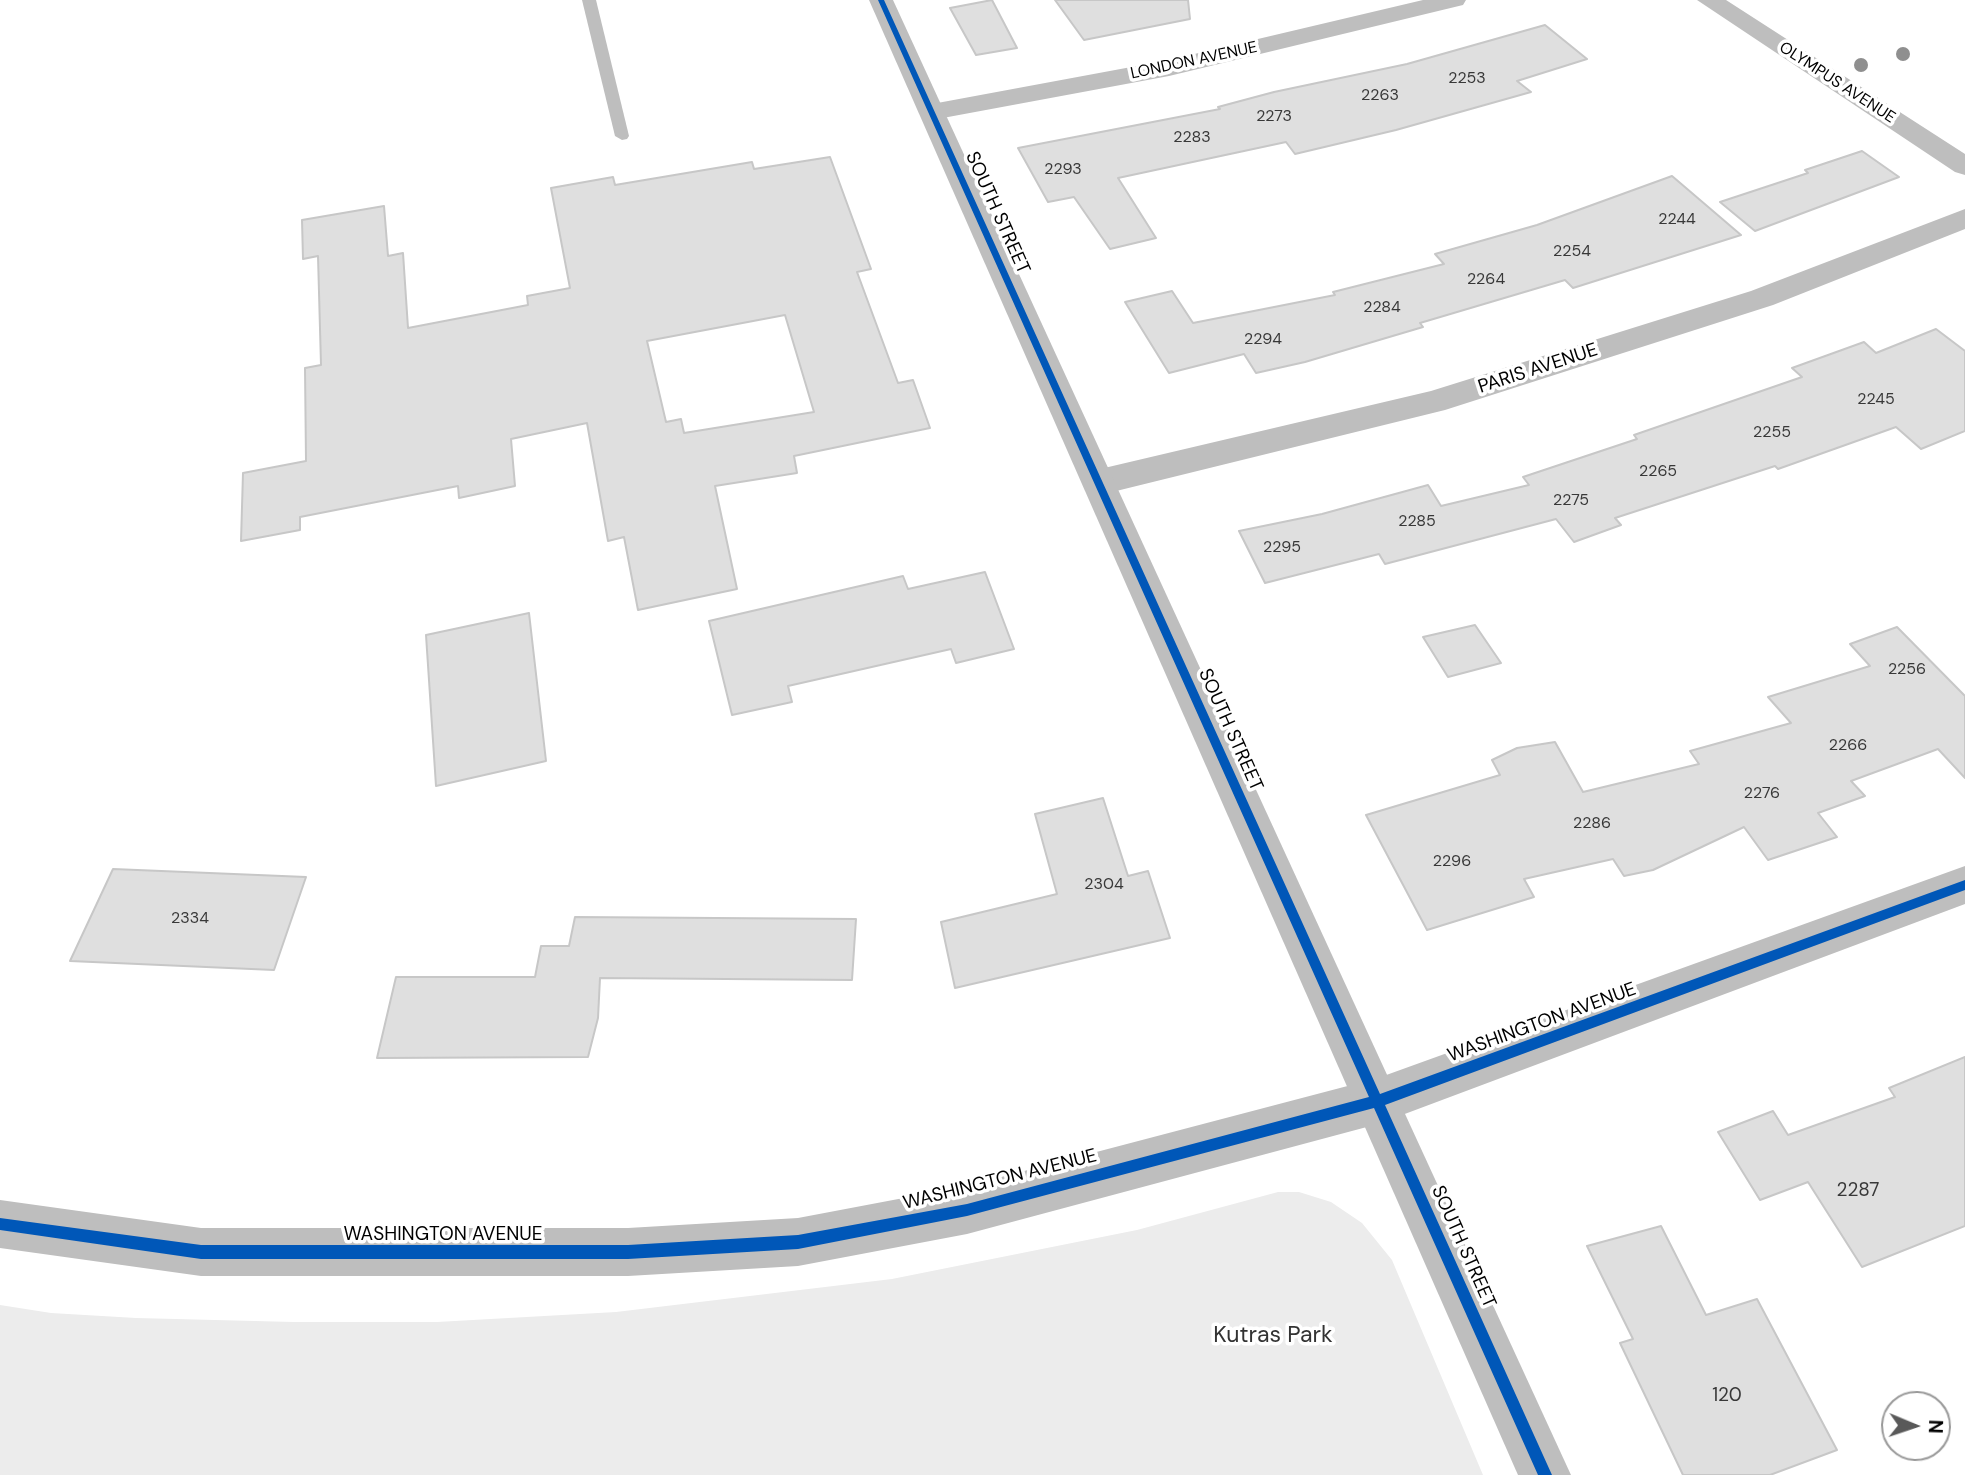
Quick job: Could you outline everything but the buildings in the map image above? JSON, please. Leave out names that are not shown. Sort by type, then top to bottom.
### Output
[{"type":"street","name":"SOUTH STREET","points":[[881,0],[1545,1475]]},
{"type":"street","name":"LONDON AVENUE","points":[[932,112],[1169,68],[1454,0]]},
{"type":"street","name":"OLYMPUS AVENUE","points":[[1709,0],[1965,166]]},
{"type":"street","name":"PARIS AVENUE","points":[[1100,482],[1434,402],[1762,298],[1965,218]]},
{"type":"street","name":"WASHINGTON AVENUE","points":[[0,1224],[201,1252],[628,1252],[798,1242],[967,1210],[1378,1101],[1965,885]]},
{"type":"lane","points":[[589,0],[622,136]]},
{"type":"green space","name":"Kutras Park","points":[[1278,1192],[1299,1192],[1331,1202],[1362,1223],[1392,1260],[1483,1475],[0,1475],[0,1305],[51,1313],[136,1318],[294,1322],[437,1322],[616,1312],[892,1279],[1137,1230]]},
{"type":"cycle path","points":[[881,0],[1545,1475]]},
{"type":"cycle path","points":[[0,1224],[201,1252],[628,1252],[798,1242],[967,1210],[1378,1101],[1965,885]]}]
